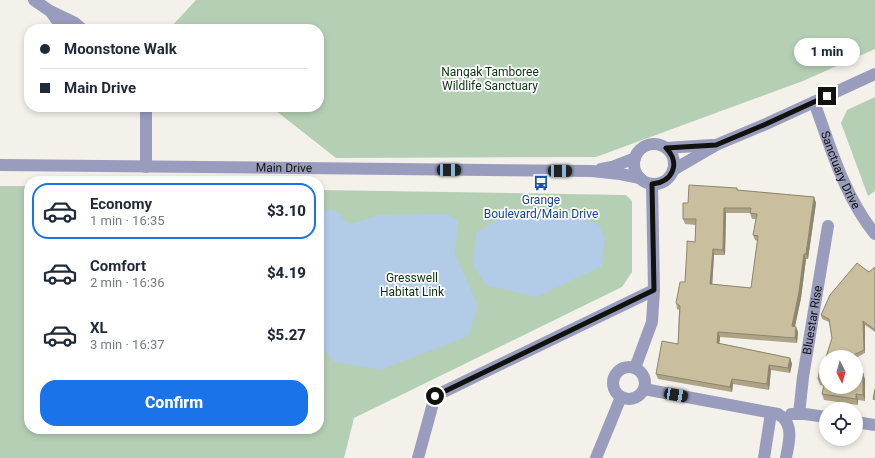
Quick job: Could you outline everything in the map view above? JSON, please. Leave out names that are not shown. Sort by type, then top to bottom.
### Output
[{"type":"street","points":[[34,0],[50,11],[76,24]]},
{"type":"street","points":[[50,11],[59,24]]},
{"type":"street","points":[[673,170],[716,145],[766,124],[875,74]]},
{"type":"street","name":"Sanctuary Drive","points":[[814,102],[846,188],[865,222],[875,234]]},
{"type":"street","points":[[146,112],[146,167]]},
{"type":"street","points":[[648,145],[660,145],[670,152],[673,158],[673,170],[665,181],[652,184],[644,181],[637,174],[635,169],[635,158],[642,148],[648,145]]},
{"type":"street","points":[[666,148],[716,145]]},
{"type":"street","name":"Main Drive","points":[[592,172],[635,158]]},
{"type":"street","name":"Main Drive","points":[[0,165],[592,172],[620,174],[640,178]]},
{"type":"street","points":[[635,368],[652,322],[654,290],[652,184]]},
{"type":"street","name":"Bluestar Rise","points":[[799,414],[803,377],[828,226]]},
{"type":"street","points":[[418,458],[435,396],[654,290]]},
{"type":"street","points":[[627,367],[635,368],[643,375],[645,381],[644,389],[640,394],[631,399],[622,397],[614,388],[614,377],[621,369],[627,367]]},
{"type":"street","points":[[644,389],[775,413],[819,416]]},
{"type":"street","points":[[596,458],[622,397]]},
{"type":"street","points":[[764,458],[775,413]]},
{"type":"street","points":[[775,413],[785,420],[788,426],[789,435],[786,458]]},
{"type":"street","points":[[863,423],[875,425]]},
{"type":"green space","name":"Nangak Tamboree Wildlife Sanctuary","points":[[196,0],[875,0],[875,49],[803,81],[596,157],[336,158],[277,112],[324,112],[324,24],[174,24]]},
{"type":"green space","points":[[875,97],[875,191],[868,196],[841,123],[847,110]]},
{"type":"green space","name":"Gresswell Habitat Link","points":[[0,186],[24,186],[24,434],[324,434],[324,190],[626,195],[632,201],[632,272],[622,287],[354,418],[344,458],[0,458]]},
{"type":"water","points":[[324,210],[334,210],[350,224],[380,215],[446,214],[458,220],[455,254],[478,306],[468,336],[381,370],[334,362],[324,349]]},
{"type":"water","points":[[562,212],[599,225],[605,239],[602,266],[537,297],[486,285],[473,265],[476,233],[504,216]]},
{"type":"building","points":[[689,185],[737,188],[737,190],[814,197],[806,254],[804,254],[799,292],[792,326],[796,327],[795,338],[718,332],[717,343],[790,358],[788,368],[769,365],[767,384],[732,379],[730,387],[656,374],[662,341],[678,344],[680,306],[676,303],[680,282],[685,282],[687,241],[695,242],[696,219],[683,219],[683,203],[688,203]],"holes":[[[724,208],[751,208],[750,213],[757,214],[753,235],[758,236],[751,288],[710,284],[713,249],[723,250]]]},
{"type":"building","points":[[857,263],[869,272],[875,267],[875,330],[863,321],[864,350],[828,350],[832,338],[829,319],[821,315],[830,295]]},
{"type":"building","points":[[875,389],[875,400],[873,399]]},
{"type":"building","points":[[822,394],[856,394],[856,399]]},
{"type":"place","name":"Grange Boulevard/Main Drive","points":[[541,183]]},
{"type":"route","points":[[435,396],[654,290],[652,184],[665,181],[673,170],[673,158],[666,148],[716,145],[827,96]]}]
